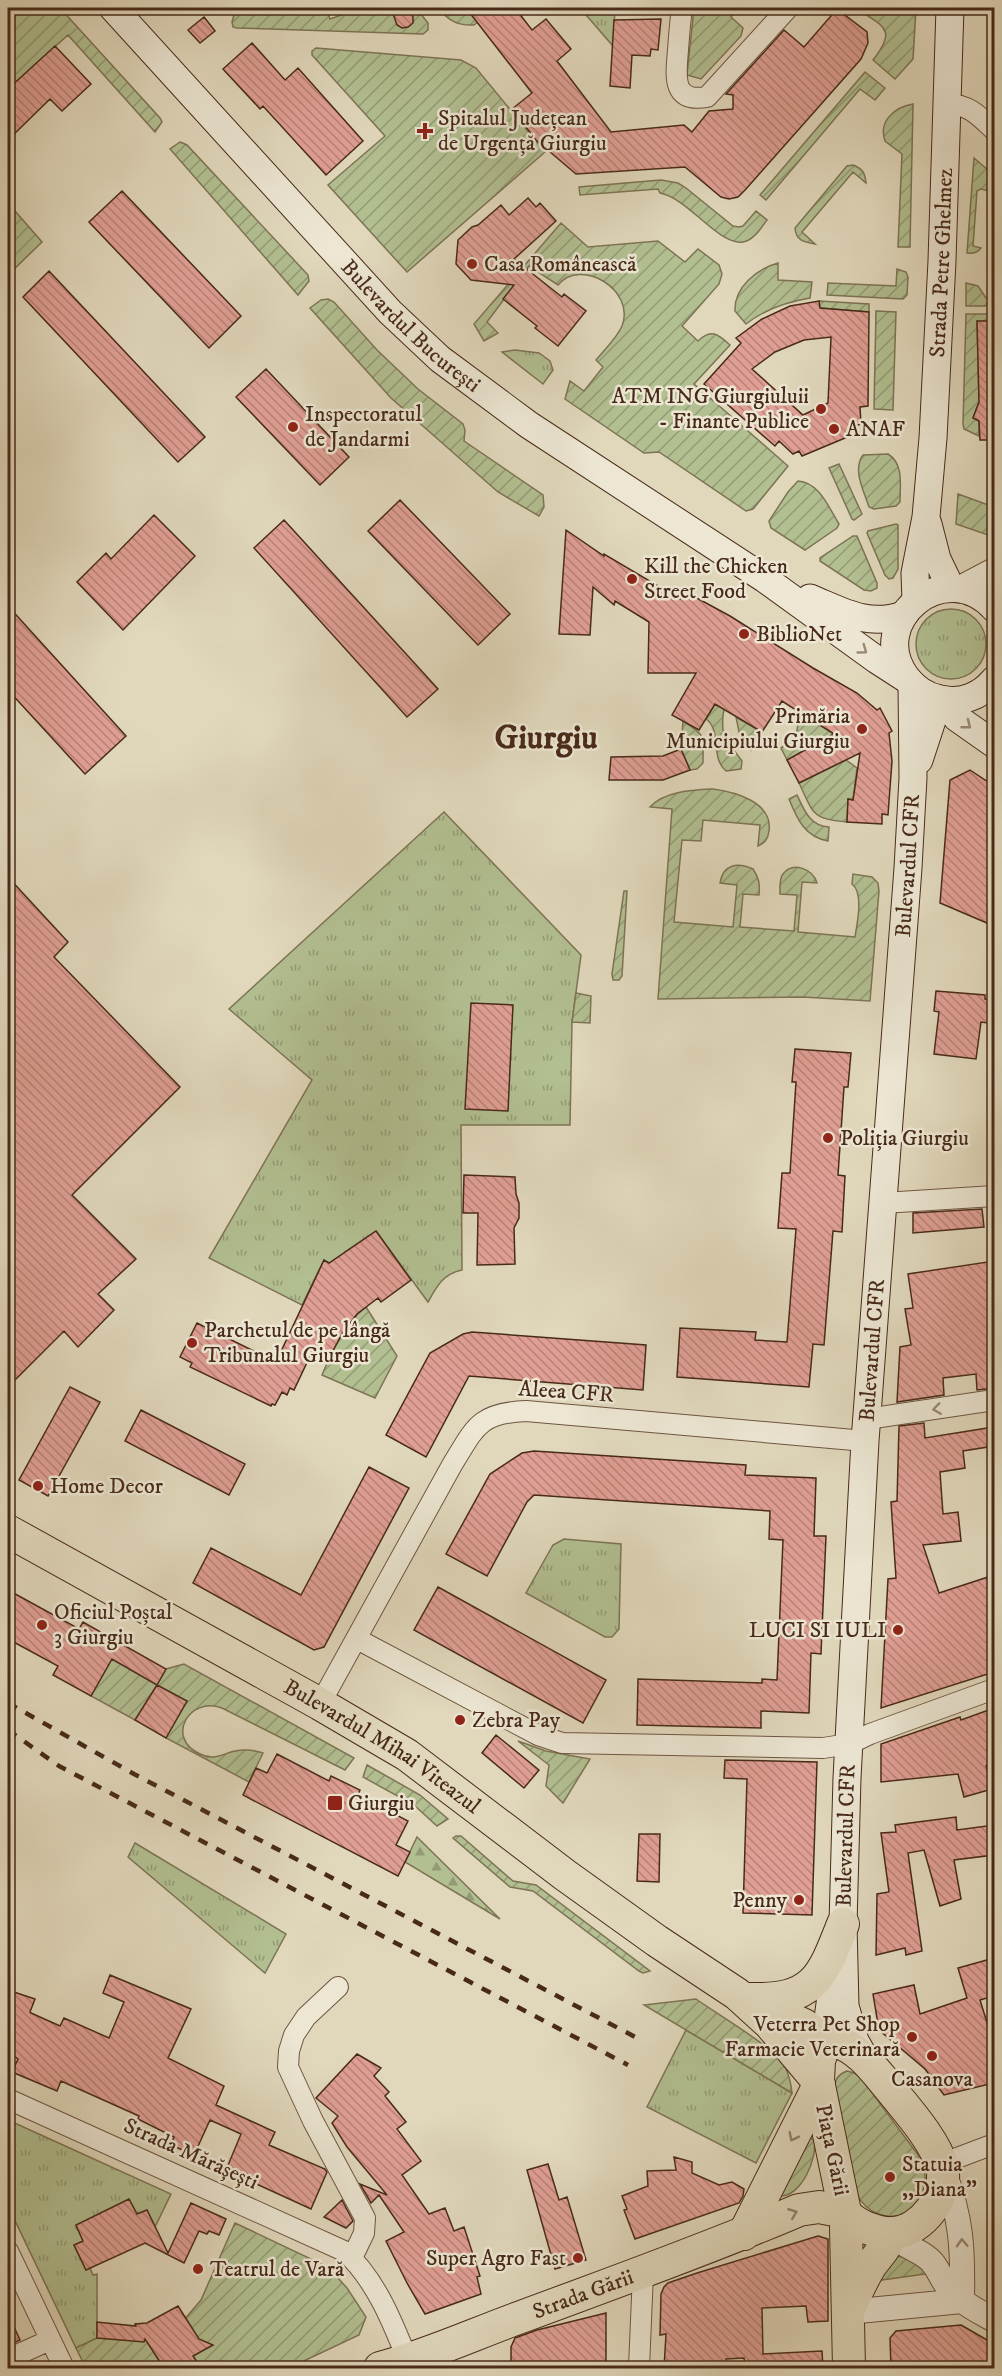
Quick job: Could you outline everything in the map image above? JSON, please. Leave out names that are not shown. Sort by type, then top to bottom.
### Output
[{"type":"main road","name":"Bulevardul București","points":[[113,8],[390,312],[440,359],[529,425],[765,579],[922,692],[942,700]]},
{"type":"main road","name":"Strada Petre Ghelmez","points":[[910,682],[899,663],[896,645],[899,626],[910,608],[926,517],[938,343],[950,8]]},
{"type":"main road","name":"Strada Petre Ghelmez","points":[[926,517],[937,560],[954,588]]},
{"type":"main road","name":"Bulevardul București","points":[[765,579],[854,616],[872,621],[910,608],[933,591],[954,588]]},
{"type":"main road","points":[[954,588],[981,597],[994,608]]},
{"type":"main road","points":[[942,700],[970,697],[987,688],[994,680]]},
{"type":"main road","name":"Bulevardul CFR","points":[[867,2063],[855,2041],[846,2006],[843,1924],[849,1744],[866,1430],[913,778],[910,682]]},
{"type":"main road","points":[[942,700],[957,718],[994,744]]},
{"type":"main road","name":"Bulevardul CFR","points":[[913,778],[942,700]]},
{"type":"main road","name":"Bulevardul Mihai Viteazul","points":[[8,1531],[320,1704],[407,1755],[565,1875],[657,1941],[743,1996],[804,2025],[828,2043]]},
{"type":"main road","points":[[743,1996],[780,1998],[806,1989],[819,1977],[828,1962],[843,1924]]},
{"type":"main road","name":"Bulevardul CFR","points":[[828,2043],[829,2004],[843,1924]]},
{"type":"main road","name":"Bulevardul Mihai Viteazul","points":[[743,1996],[770,2024],[819,2083]]},
{"type":"main road","points":[[828,2043],[845,2044],[867,2063],[914,2120],[942,2167],[940,2192],[931,2210],[907,2230],[893,2233],[886,2249],[864,2277],[848,2312]]},
{"type":"main road","name":"Piața Gării","points":[[828,2043],[823,2047],[819,2061],[819,2083],[847,2214],[870,2229],[893,2233]]},
{"type":"main road","points":[[744,2234],[819,2083]]},
{"type":"main road","name":"Strada Gării","points":[[405,2364],[521,2317],[744,2234],[804,2208],[826,2208],[847,2214]]},
{"type":"main road","points":[[847,2214],[849,2368]]},
{"type":"street","points":[[682,8],[675,79],[685,94],[696,99],[707,97],[788,8]]},
{"type":"street","points":[[947,104],[959,104],[971,109],[994,130]]},
{"type":"street","points":[[954,588],[994,570]]},
{"type":"street","points":[[883,1203],[994,1196]]},
{"type":"street","name":"Aleea CFR","points":[[320,1704],[471,1434],[488,1418],[506,1412],[526,1412],[866,1430],[994,1400]]},
{"type":"street","points":[[357,1639],[538,1735],[562,1743],[823,1748],[849,1744],[870,1734],[994,1689]]},
{"type":"street","points":[[338,1987],[306,2017],[294,2035],[289,2051],[288,2067],[313,2121],[365,2218],[364,2233],[352,2258]]},
{"type":"street","name":"Strada Mărășești","points":[[8,2099],[333,2244],[352,2258],[388,2316],[405,2364]]},
{"type":"street","points":[[962,2301],[961,2230],[954,2197],[942,2167],[994,2144]]},
{"type":"street","points":[[893,2233],[900,2242],[931,2260],[948,2288],[962,2301],[994,2320]]},
{"type":"street","points":[[8,2251],[64,2368]]},
{"type":"street","points":[[639,2368],[643,2273]]},
{"type":"street","points":[[848,2312],[962,2301]]},
{"type":"street","points":[[8,2359],[50,2340]]},
{"type":"green space","points":[[20,8],[60,8],[160,118],[162,122],[155,132],[68,35],[8,89],[8,30]]},
{"type":"green space","points":[[236,8],[326,8],[330,19],[361,8],[369,13],[377,8],[416,8],[428,23],[428,30],[423,34],[237,28],[233,27],[232,22]]},
{"type":"green space","points":[[438,8],[466,8],[478,22],[474,25],[458,23],[445,16]]},
{"type":"green space","points":[[580,8],[615,8],[613,46]]},
{"type":"green space","points":[[694,8],[738,8],[731,17],[743,28],[741,36],[701,79],[687,75]]},
{"type":"green space","points":[[856,8],[916,8],[913,59],[895,79],[873,60],[885,41],[884,29]]},
{"type":"green space","points":[[316,48],[461,60],[476,68],[545,152],[407,272],[328,185],[385,136],[312,55],[312,51]]},
{"type":"green space","points":[[865,72],[885,88],[875,100],[860,89],[766,200],[760,195]]},
{"type":"green space","points":[[913,104],[910,247],[898,247],[902,154],[885,141],[883,134],[886,121],[894,112]]},
{"type":"green space","points":[[180,142],[187,145],[308,275],[309,281],[298,295],[170,149]]},
{"type":"green space","points":[[974,158],[994,175],[994,192],[981,189],[977,191],[973,246],[981,248],[976,252],[967,253]]},
{"type":"green space","points":[[853,165],[863,172],[866,183],[853,172],[802,232],[815,244],[801,240],[795,228],[847,166]]},
{"type":"green space","points":[[661,180],[678,183],[686,188],[733,226],[743,226],[756,211],[767,220],[747,241],[734,241],[724,237],[681,203],[660,193],[658,189],[580,195],[579,187]]},
{"type":"green space","points":[[8,203],[42,242],[10,273],[8,272]]},
{"type":"green space","points":[[561,223],[588,247],[658,241],[685,262],[698,249],[719,265],[722,274],[719,284],[682,326],[698,341],[707,335],[714,334],[730,345],[694,384],[788,466],[753,509],[746,511],[659,452],[644,453],[565,399],[570,381],[584,391],[603,367],[596,360],[622,326],[624,313],[621,300],[604,282],[592,276],[580,275],[568,277],[558,285],[529,266],[487,322],[498,333],[484,341],[474,324]]},
{"type":"green space","points":[[778,263],[778,280],[812,282],[810,298],[776,307],[746,324],[735,311],[738,294],[755,274]]},
{"type":"green space","points":[[897,269],[906,272],[908,277],[907,295],[903,299],[827,295],[828,283],[896,286]]},
{"type":"green space","points":[[966,283],[978,286],[986,298],[994,298],[994,306],[966,306]]},
{"type":"green space","points":[[328,299],[334,302],[377,350],[418,389],[463,424],[464,441],[543,495],[544,507],[539,516],[498,492],[391,398],[310,308],[321,300]]},
{"type":"green space","points":[[819,301],[869,304],[869,312],[820,308]]},
{"type":"green space","points":[[876,311],[896,312],[893,410],[874,409]]},
{"type":"green space","points":[[966,314],[994,314],[994,321],[977,321],[979,402],[973,418],[979,421],[979,436],[964,429],[963,424]]},
{"type":"green space","points":[[515,350],[539,353],[550,361],[553,370],[543,384],[502,352]]},
{"type":"green space","points":[[888,454],[897,463],[899,469],[900,502],[896,506],[874,509],[869,507],[862,487],[859,474],[860,461],[863,455]]},
{"type":"green space","points":[[839,464],[862,514],[854,520],[829,468]]},
{"type":"green space","points":[[798,481],[805,482],[818,491],[839,524],[837,528],[805,550],[771,528],[769,521]]},
{"type":"green space","points":[[958,494],[994,507],[994,537],[956,524]]},
{"type":"green space","points":[[898,525],[898,569],[893,578],[889,579],[885,575],[867,533]]},
{"type":"green space","points":[[853,536],[857,536],[877,583],[877,588],[871,591],[864,590],[820,561],[820,558]]},
{"type":"green space","points":[[951,609],[964,612],[976,619],[983,631],[986,644],[983,657],[976,669],[964,676],[951,679],[938,676],[926,669],[919,657],[916,644],[919,631],[926,619],[938,612]]},
{"type":"green space","points":[[715,704],[724,709],[724,732],[728,743],[742,761],[741,769],[726,771],[718,759],[714,730],[706,719]]},
{"type":"green space","points":[[796,710],[834,727],[832,735],[787,760],[781,748],[796,736],[799,718]]},
{"type":"green space","points":[[736,717],[762,732],[751,750],[739,732]]},
{"type":"green space","points":[[683,721],[696,730],[702,738],[703,763],[697,769],[690,770],[681,749]]},
{"type":"green space","points":[[846,760],[857,768],[853,800],[848,799],[847,822],[820,817],[811,808],[799,783]]},
{"type":"green space","points":[[713,789],[741,796],[759,806],[769,821],[768,836],[758,846],[760,825],[703,820],[701,841],[682,840],[674,922],[733,927],[737,885],[720,883],[724,872],[737,865],[753,869],[759,884],[759,895],[743,894],[740,927],[794,931],[797,895],[780,894],[780,884],[787,870],[797,867],[811,874],[817,883],[802,882],[798,932],[855,937],[859,901],[856,888],[852,884],[853,874],[872,877],[878,883],[879,891],[870,1001],[803,997],[658,999],[672,809],[650,807],[671,795]]},
{"type":"green space","points":[[797,795],[812,820],[829,827],[828,841],[813,836],[803,826],[789,799]]},
{"type":"green space","points":[[444,812],[581,955],[572,1022],[570,1125],[461,1125],[462,1270],[445,1278],[428,1302],[376,1231],[345,1252],[340,1270],[324,1260],[302,1305],[209,1258],[312,1080],[229,1009]]},
{"type":"green space","points":[[624,891],[627,891],[622,976],[619,980],[613,980],[612,974]]},
{"type":"green space","points":[[576,993],[591,996],[590,1023],[572,1022]]},
{"type":"green space","points":[[366,1307],[397,1356],[375,1398],[322,1375],[345,1329]]},
{"type":"green space","points":[[564,1539],[621,1544],[619,1629],[612,1637],[605,1637],[526,1593],[553,1545]]},
{"type":"green space","points":[[112,1659],[157,1685],[135,1720],[91,1696]]},
{"type":"green space","points":[[184,1664],[354,1758],[345,1770],[222,1708],[210,1706],[191,1713],[183,1729],[184,1738],[190,1747],[200,1754],[214,1757],[246,1750],[263,1753],[249,1782],[166,1738],[187,1701],[157,1685],[166,1669]]},
{"type":"green space","points":[[518,1741],[546,1751],[590,1759],[563,1803],[546,1786],[549,1765]]},
{"type":"green space","points":[[367,1765],[420,1795],[448,1819],[437,1826],[414,1805],[363,1777]]},
{"type":"green space","points":[[461,1836],[513,1881],[536,1885],[650,1971],[643,1973],[639,1971],[533,1891],[510,1887],[453,1838]]},
{"type":"green space","points":[[417,1837],[500,1919],[405,1862]]},
{"type":"green space","points":[[135,1843],[286,1934],[265,1973],[128,1857]]},
{"type":"green space","points":[[696,1999],[778,2057],[787,2072],[792,2093],[644,2005]]},
{"type":"green space","points":[[686,2030],[792,2093],[756,2163],[647,2107]]},
{"type":"green space","points":[[847,2071],[861,2078],[922,2160],[925,2178],[922,2194],[915,2206],[904,2213],[892,2216],[879,2214],[866,2207],[856,2193],[834,2090],[837,2078]]},
{"type":"green space","points":[[8,2120],[171,2194],[155,2227],[147,2210],[137,2214],[129,2199],[76,2225],[83,2241],[74,2245],[86,2270],[90,2268],[93,2275],[97,2274],[97,2338],[76,2348],[8,2206]]},
{"type":"green space","points":[[805,2139],[814,2140],[815,2148],[806,2176],[794,2191],[779,2196]]},
{"type":"green space","points":[[235,2223],[328,2267],[347,2288],[366,2317],[359,2335],[289,2368],[201,2368],[193,2356],[201,2351],[182,2339],[156,2356],[164,2368],[86,2368],[76,2348],[97,2338],[183,2321],[201,2300]]},
{"type":"green space","points":[[905,2256],[932,2273],[875,2281],[895,2257]]},
{"type":"building","points":[[391,8],[409,11],[413,16],[413,23],[402,28],[397,25]]},
{"type":"building","points":[[466,8],[515,8],[532,30],[546,19],[571,49],[557,61],[611,132],[684,125],[692,132],[709,111],[733,109],[733,95],[726,94],[784,30],[804,47],[837,9],[867,32],[868,43],[861,59],[746,189],[738,197],[729,199],[721,197],[685,167],[576,174],[536,140],[512,109],[532,93]]},
{"type":"building","points":[[204,17],[215,31],[200,43],[188,30]]},
{"type":"building","points":[[661,19],[658,50],[651,49],[650,56],[632,55],[630,88],[610,86],[614,20]]},
{"type":"building","points":[[252,43],[285,80],[298,68],[363,141],[326,175],[263,106],[260,109],[223,69]]},
{"type":"building","points":[[55,46],[91,84],[62,111],[50,99],[8,140],[8,89]]},
{"type":"building","points":[[122,191],[241,316],[209,348],[89,222]]},
{"type":"building","points":[[528,198],[536,207],[540,203],[556,221],[514,259],[562,297],[564,294],[586,311],[558,346],[503,299],[514,285],[471,280],[456,264],[458,240],[472,227],[478,225],[501,205],[509,215]]},
{"type":"building","points":[[49,271],[205,437],[178,462],[23,297]]},
{"type":"building","points":[[819,301],[820,308],[869,312],[868,406],[860,407],[861,424],[855,426],[857,433],[802,456],[799,451],[793,454],[779,441],[775,446],[704,384],[741,343],[736,338],[762,319],[790,306]],"holes":[[[831,337],[828,403],[803,415],[752,369],[775,352],[804,340]]]},
{"type":"building","points":[[977,321],[994,321],[994,440],[980,440],[979,421],[973,418],[979,402]]},
{"type":"building","name":"Inspectoratul de Jandarmi","points":[[266,369],[349,457],[320,485],[236,397]]},
{"type":"building","points":[[400,500],[510,614],[478,645],[368,531]]},
{"type":"building","points":[[154,515],[195,556],[123,630],[77,582],[106,553],[111,559]]},
{"type":"building","points":[[284,520],[438,689],[407,717],[254,548]]},
{"type":"building","points":[[566,530],[604,556],[604,554],[680,599],[684,591],[730,616],[857,693],[877,710],[880,708],[892,731],[889,733],[892,761],[888,815],[882,814],[882,824],[847,822],[848,799],[853,800],[860,753],[799,783],[787,760],[834,734],[782,701],[762,732],[715,704],[699,730],[672,715],[696,673],[648,673],[649,622],[615,601],[614,605],[593,587],[590,635],[559,634]]},
{"type":"building","points":[[8,606],[126,736],[85,774],[8,690]]},
{"type":"building","points":[[681,749],[690,770],[663,780],[609,780],[611,757],[663,756]]},
{"type":"building","points":[[970,770],[994,786],[994,926],[940,903],[950,780]]},
{"type":"building","points":[[8,877],[68,942],[54,957],[180,1087],[72,1195],[136,1259],[98,1294],[114,1310],[78,1347],[64,1331],[8,1387]]},
{"type":"building","points":[[936,991],[985,995],[985,999],[994,1000],[994,1024],[981,1022],[976,1059],[934,1054],[939,1012],[934,1011]]},
{"type":"building","points":[[471,1003],[513,1005],[508,1111],[465,1109]]},
{"type":"building","points":[[795,1049],[851,1053],[848,1087],[844,1087],[838,1175],[845,1176],[842,1232],[833,1231],[824,1345],[813,1344],[809,1387],[677,1377],[680,1328],[756,1332],[755,1340],[787,1342],[796,1229],[778,1228],[782,1173],[790,1173],[796,1082],[792,1082]]},
{"type":"building","points":[[464,1175],[515,1177],[519,1218],[514,1228],[515,1264],[477,1265],[478,1213],[463,1213]]},
{"type":"building","points":[[982,1209],[984,1227],[913,1233],[913,1213]]},
{"type":"building","points":[[376,1231],[411,1280],[381,1302],[378,1298],[357,1314],[342,1334],[328,1360],[312,1352],[294,1390],[290,1388],[287,1395],[282,1392],[275,1405],[271,1406],[190,1367],[192,1363],[180,1357],[197,1323],[276,1362],[324,1260],[329,1263]]},
{"type":"building","points":[[994,1261],[994,1364],[992,1364],[994,1388],[977,1390],[976,1374],[943,1378],[944,1395],[897,1402],[900,1347],[911,1345],[905,1309],[913,1308],[908,1274]]},
{"type":"building","points":[[472,1332],[646,1345],[643,1390],[469,1376],[426,1457],[386,1435],[430,1353],[463,1334]]},
{"type":"building","points":[[70,1387],[100,1402],[48,1496],[19,1480]]},
{"type":"building","points":[[141,1410],[245,1464],[229,1495],[125,1441]]},
{"type":"building","points":[[924,1423],[925,1438],[994,1427],[994,1446],[963,1451],[965,1468],[940,1472],[943,1514],[958,1512],[961,1541],[923,1545],[939,1593],[988,1577],[994,1600],[994,1672],[881,1708],[888,1579],[896,1578],[891,1502],[897,1501],[899,1426]]},
{"type":"building","points":[[534,1451],[746,1465],[745,1475],[816,1478],[814,1536],[826,1536],[821,1654],[811,1653],[809,1713],[761,1711],[761,1728],[637,1725],[638,1679],[762,1683],[762,1679],[777,1680],[783,1540],[769,1539],[770,1511],[534,1495],[527,1502],[487,1576],[446,1554],[490,1474],[522,1453]]},
{"type":"building","points":[[369,1467],[409,1488],[324,1647],[314,1650],[193,1583],[211,1548],[301,1595]]},
{"type":"building","points":[[438,1587],[606,1680],[583,1723],[414,1630]]},
{"type":"building","points":[[8,1590],[79,1629],[83,1622],[166,1669],[157,1685],[112,1659],[91,1696],[53,1675],[58,1666],[8,1639]]},
{"type":"building","points":[[157,1685],[187,1701],[166,1738],[135,1720]]},
{"type":"building","points":[[994,1708],[994,1763],[986,1766],[992,1789],[964,1797],[958,1774],[881,1782],[881,1744]]},
{"type":"building","points":[[496,1735],[539,1770],[524,1788],[482,1753]]},
{"type":"building","points":[[277,1754],[329,1781],[331,1776],[360,1790],[358,1795],[408,1821],[396,1845],[410,1852],[398,1876],[243,1795],[256,1768],[267,1773]]},
{"type":"building","points":[[725,1760],[817,1762],[812,1915],[743,1913],[747,1779],[724,1778]]},
{"type":"building","points":[[956,1817],[957,1830],[994,1825],[994,1855],[954,1860],[961,1899],[940,1906],[924,1850],[908,1853],[922,1951],[906,1955],[905,1948],[876,1955],[877,1894],[889,1892],[881,1833],[896,1832],[895,1825]]},
{"type":"building","points":[[639,1834],[660,1834],[659,1882],[637,1881]]},
{"type":"building","points":[[994,1958],[994,1996],[980,2000],[994,2045],[994,2083],[944,2095],[925,2069],[879,2030],[873,1994],[914,1985],[920,2014],[967,1998],[958,1968]]},
{"type":"building","points":[[110,1975],[191,2009],[168,2058],[224,2086],[216,2105],[275,2132],[269,2145],[325,2169],[327,2172],[311,2209],[226,2170],[241,2134],[210,2120],[194,2155],[171,2145],[174,2137],[138,2119],[139,2116],[61,2081],[57,2091],[12,2072],[18,2059],[8,2052],[8,1990],[35,1999],[31,2013],[60,2026],[64,2018],[109,2038],[124,2002],[103,1993]]},
{"type":"building","points":[[357,2054],[381,2068],[374,2076],[389,2092],[385,2096],[406,2122],[397,2129],[421,2161],[402,2175],[429,2214],[445,2208],[454,2231],[464,2227],[480,2276],[477,2277],[481,2294],[425,2314],[407,2283],[386,2241],[404,2232],[379,2195],[371,2203],[360,2184],[387,2195],[347,2147],[332,2123],[338,2116],[316,2098]]},
{"type":"building","points":[[674,2157],[692,2162],[692,2173],[719,2185],[732,2182],[744,2189],[743,2196],[739,2203],[635,2239],[624,2210],[627,2209],[622,2196],[648,2186],[647,2171],[676,2170]]},
{"type":"building","points":[[548,2164],[559,2200],[567,2197],[586,2260],[555,2269],[527,2170]]},
{"type":"building","points":[[129,2199],[137,2214],[147,2210],[168,2253],[191,2203],[226,2219],[219,2235],[209,2231],[207,2234],[199,2231],[184,2263],[145,2243],[86,2270],[74,2245],[83,2241],[76,2225]]},
{"type":"building","points":[[342,2200],[353,2221],[346,2228],[324,2217]]},
{"type":"building","points":[[818,2236],[828,2239],[828,2321],[808,2322],[806,2306],[762,2308],[763,2354],[822,2351],[823,2368],[745,2368],[744,2358],[726,2359],[726,2368],[664,2368],[666,2334],[660,2335],[661,2294],[668,2283]]},
{"type":"building","points":[[178,2306],[199,2339],[213,2345],[193,2356],[201,2368],[164,2368],[145,2339],[144,2342],[97,2338],[97,2322],[136,2326],[135,2324],[147,2323]]},
{"type":"building","points":[[606,2313],[606,2368],[511,2368],[511,2347],[515,2338],[537,2330]]},
{"type":"building","points":[[8,2314],[20,2340],[8,2346]]},
{"type":"building","points":[[961,2325],[994,2344],[994,2368],[891,2368],[890,2338],[896,2331]]},
{"type":"railway","points":[[8,1703],[134,1774],[641,2040]]},
{"type":"railway","points":[[8,1730],[59,1766],[628,2065]]},
{"type":"place","name":"Spitalul Județean de Urgență Giurgiu","points":[[425,131]]},
{"type":"place","name":"Casa Românească","points":[[472,264]]},
{"type":"place","name":"ATM ING Giurgiuluii - Finante Publice","points":[[821,409]]},
{"type":"place","name":"Inspectoratul de Jandarmi","points":[[293,427]]},
{"type":"place","name":"ANAF","points":[[834,429]]},
{"type":"place","name":"Kill the Chicken Street Food","points":[[632,579]]},
{"type":"place","name":"BiblioNet","points":[[744,634]]},
{"type":"place","name":"Primăria Municipiului Giurgiu","points":[[862,729]]},
{"type":"place","name":"Poliția Giurgiu","points":[[828,1138]]},
{"type":"place","name":"Parchetul de pe lângă Tribunalul Giurgiu","points":[[192,1343]]},
{"type":"place","name":"Home Decor","points":[[38,1486]]},
{"type":"place","name":"Oficiul Poștal 3 Giurgiu","points":[[42,1625]]},
{"type":"place","name":"LUCI SI IULI","points":[[898,1630]]},
{"type":"place","name":"Zebra Pay","points":[[460,1720]]},
{"type":"place","name":"Giurgiu","points":[[335,1803]]},
{"type":"place","name":"Penny","points":[[799,1900]]},
{"type":"place","name":"Veterra Pet Shop Farmacie Veterinară","points":[[912,2037]]},
{"type":"place","name":"Casanova","points":[[932,2056]]},
{"type":"place","name":"Statuia ,,Diana\"","points":[[890,2177]]},
{"type":"place","name":"Super Agro Fast","points":[[578,2258]]},
{"type":"place","name":"Teatrul de Vară","points":[[198,2269]]},
{"type":"district","name":"Giurgiu","points":[[546,738]]}]
